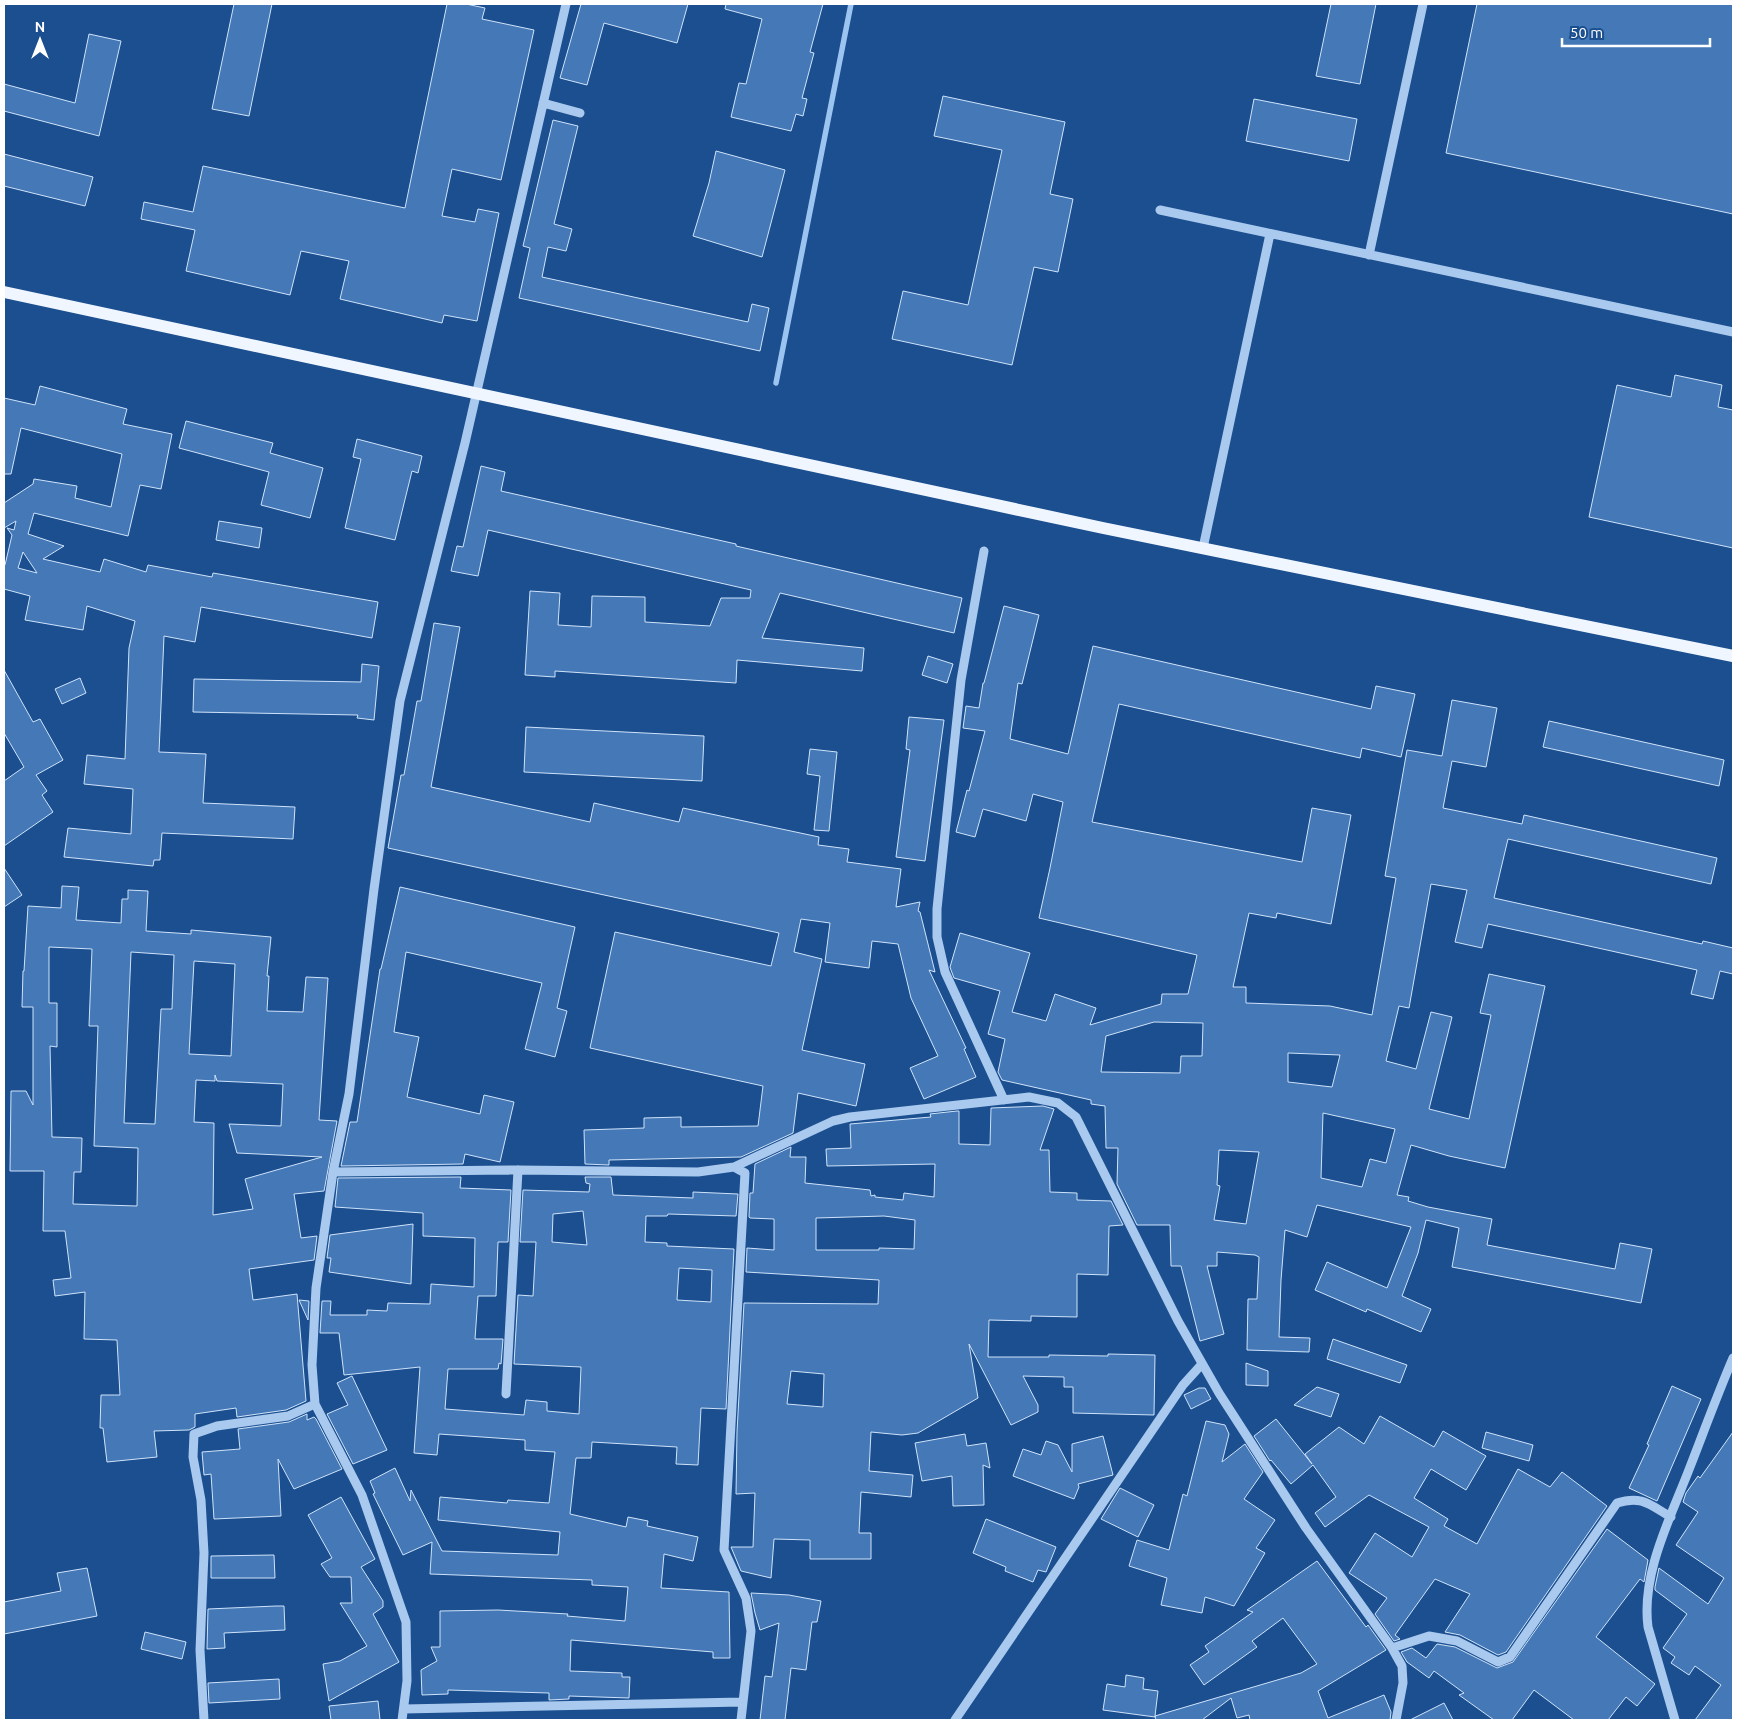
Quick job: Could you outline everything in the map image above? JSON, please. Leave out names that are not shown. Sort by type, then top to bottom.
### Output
[{"type":"main road","points":[[4,292],[1103,528],[1733,656]]},
{"type":"street","points":[[402,1720],[407,1681],[406,1622],[362,1495],[315,1404],[312,1365],[316,1288],[333,1172],[349,1094],[374,889],[400,701],[477,393],[566,4]]},
{"type":"street","points":[[1369,255],[1423,4]]},
{"type":"street","points":[[543,102],[580,113]]},
{"type":"street","points":[[1160,210],[1733,332]]},
{"type":"street","points":[[1203,548],[1270,234]]},
{"type":"street","points":[[984,550],[962,680],[937,909],[937,937],[945,972],[1004,1100]]},
{"type":"street","points":[[333,1172],[518,1170],[698,1172],[734,1168],[833,1122],[850,1117],[1029,1097],[1058,1103],[1076,1117],[1178,1321],[1219,1393],[1306,1528],[1392,1648],[1402,1666],[1403,1683],[1396,1720]]},
{"type":"street","points":[[734,1168],[745,1173],[724,1550],[746,1598],[751,1631],[741,1720]]},
{"type":"street","points":[[506,1394],[518,1170]]},
{"type":"street","points":[[1675,1720],[1651,1642],[1646,1614],[1649,1582],[1671,1517],[1733,1358]]},
{"type":"street","points":[[955,1720],[1183,1385],[1202,1364]]},
{"type":"street","points":[[204,1720],[200,1650],[204,1553],[201,1500],[193,1457],[194,1434],[217,1426],[288,1416],[315,1404]]},
{"type":"street","points":[[1392,1648],[1429,1636],[1457,1641],[1498,1662],[1510,1657],[1617,1503],[1630,1499],[1640,1500],[1671,1517]]},
{"type":"street","points":[[404,1709],[742,1702]]},
{"type":"building","points":[[234,4],[272,4],[249,116],[212,109]]},
{"type":"building","points":[[447,4],[466,4],[485,8],[482,19],[534,30],[501,180],[452,169],[442,216],[475,222],[478,209],[499,213],[477,321],[444,315],[442,323],[340,299],[349,261],[301,251],[290,295],[186,271],[195,230],[141,219],[144,202],[193,212],[203,166],[405,208]]},
{"type":"building","points":[[581,4],[688,4],[677,43],[604,23],[587,85],[560,78]]},
{"type":"building","points":[[726,4],[823,4],[810,52],[814,53],[802,98],[807,99],[803,116],[796,114],[791,131],[731,117],[739,83],[746,84],[762,19],[725,9]]},
{"type":"building","points":[[1331,4],[1376,4],[1360,84],[1316,76]]},
{"type":"building","points":[[1477,4],[1733,4],[1733,214],[1446,153]]},
{"type":"building","points":[[89,34],[121,41],[99,136],[4,111],[4,84],[75,103]]},
{"type":"building","points":[[943,96],[1065,122],[1050,194],[1073,199],[1058,272],[1034,267],[1012,365],[892,339],[903,291],[968,305],[1002,150],[934,136]]},
{"type":"building","points":[[1254,99],[1357,119],[1349,161],[1246,141]]},
{"type":"building","points":[[553,120],[578,126],[554,224],[572,229],[566,251],[548,247],[542,277],[748,322],[752,304],[769,308],[760,351],[519,298],[530,248],[523,246]]},
{"type":"building","points":[[716,151],[785,170],[762,257],[693,236],[709,183]]},
{"type":"building","points":[[4,154],[93,177],[85,206],[4,186]]},
{"type":"building","points":[[1675,375],[1722,385],[1718,407],[1733,410],[1733,548],[1589,517],[1617,385],[1671,397]]},
{"type":"building","points":[[40,386],[127,409],[123,424],[172,434],[161,489],[140,485],[128,536],[34,513],[28,534],[64,546],[43,559],[100,572],[104,559],[146,572],[148,565],[212,577],[213,573],[378,602],[372,638],[201,607],[195,642],[164,636],[159,752],[206,754],[203,803],[295,807],[293,839],[162,833],[160,860],[154,860],[153,866],[64,857],[68,828],[131,834],[133,789],[84,784],[87,755],[125,759],[129,648],[135,621],[87,606],[83,630],[25,620],[30,596],[4,589],[4,565],[12,535],[7,528],[14,530],[16,521],[4,528],[4,503],[33,484],[34,479],[77,486],[75,498],[111,507],[122,454],[21,428],[11,474],[4,474],[4,398],[35,405]],"holes":[[[23,552],[37,573],[18,568]]]},
{"type":"building","points":[[186,421],[273,443],[270,453],[323,468],[310,518],[261,505],[269,472],[179,448]]},
{"type":"building","points":[[357,439],[422,456],[418,473],[412,471],[395,540],[345,528],[361,459],[353,457]]},
{"type":"building","points":[[481,466],[505,472],[501,491],[736,544],[736,546],[962,598],[954,633],[780,593],[762,638],[864,648],[862,671],[737,660],[736,683],[555,671],[555,677],[525,675],[530,591],[560,593],[558,625],[591,627],[592,596],[645,597],[645,622],[710,626],[721,598],[750,598],[751,590],[488,530],[478,576],[451,571],[457,546],[463,547]]},
{"type":"building","points":[[219,521],[262,528],[259,548],[216,540]]},
{"type":"building","points":[[1004,606],[1039,615],[1022,684],[1018,683],[1010,739],[1068,754],[1093,646],[1371,709],[1376,686],[1415,694],[1401,757],[1362,748],[1360,758],[1119,704],[1092,822],[1302,862],[1312,808],[1351,815],[1331,924],[1277,913],[1276,918],[1249,913],[1233,987],[1246,987],[1246,1003],[1330,1006],[1372,1015],[1396,878],[1385,876],[1407,750],[1442,756],[1452,700],[1497,708],[1486,767],[1452,761],[1443,808],[1522,824],[1524,815],[1717,858],[1711,884],[1508,839],[1494,898],[1702,944],[1703,941],[1733,948],[1733,974],[1720,971],[1713,999],[1691,994],[1697,970],[1580,944],[1488,924],[1482,948],[1455,942],[1467,890],[1431,884],[1409,1008],[1399,1006],[1386,1061],[1416,1069],[1431,1012],[1452,1017],[1429,1109],[1469,1119],[1491,1015],[1480,1013],[1489,974],[1545,986],[1505,1168],[1449,1156],[1411,1145],[1397,1195],[1409,1197],[1408,1201],[1428,1207],[1492,1219],[1487,1245],[1615,1269],[1620,1243],[1652,1249],[1641,1303],[1452,1267],[1459,1228],[1426,1220],[1418,1253],[1402,1296],[1431,1309],[1421,1332],[1367,1309],[1366,1312],[1315,1290],[1327,1262],[1387,1288],[1411,1227],[1317,1205],[1307,1237],[1285,1230],[1281,1280],[1279,1337],[1310,1338],[1309,1352],[1247,1350],[1248,1299],[1257,1299],[1259,1257],[1255,1255],[1217,1252],[1217,1266],[1207,1266],[1224,1334],[1200,1341],[1181,1266],[1171,1266],[1170,1225],[1137,1225],[1117,1184],[1118,1148],[1106,1148],[1105,1106],[1091,1104],[1091,1100],[1002,1080],[998,1072],[1005,1039],[988,1034],[1000,991],[954,978],[950,967],[960,933],[1030,953],[1012,1012],[1046,1021],[1055,994],[1096,1008],[1090,1025],[1161,1004],[1162,994],[1188,994],[1197,955],[1039,918],[1063,802],[1033,794],[1026,821],[983,809],[975,837],[956,832],[985,731],[963,728],[966,706],[979,708]],"holes":[[[1154,1022],[1203,1023],[1202,1056],[1181,1056],[1180,1073],[1101,1072],[1106,1036]],[[1288,1053],[1340,1055],[1332,1087],[1288,1082]],[[1323,1113],[1395,1129],[1386,1163],[1370,1159],[1362,1187],[1321,1178]],[[1219,1150],[1259,1152],[1246,1224],[1214,1220],[1220,1186],[1217,1185]]]},
{"type":"building","points":[[434,623],[460,627],[431,787],[590,822],[594,803],[679,822],[683,808],[819,837],[818,845],[849,849],[847,862],[901,869],[896,907],[920,902],[918,911],[920,912],[935,972],[929,970],[966,1048],[964,1049],[976,1077],[924,1099],[910,1068],[938,1056],[911,998],[898,944],[872,941],[869,968],[825,962],[830,923],[801,919],[794,952],[822,959],[802,1050],[865,1064],[856,1106],[798,1093],[793,1133],[741,1157],[609,1160],[609,1165],[585,1164],[584,1130],[644,1128],[644,1118],[681,1117],[681,1127],[758,1126],[763,1086],[590,1048],[615,932],[771,966],[779,933],[388,848],[401,775],[404,775],[417,701],[421,701]]},
{"type":"building","points":[[928,656],[953,664],[947,683],[922,675]]},
{"type":"building","points":[[362,664],[379,666],[374,720],[357,718],[358,715],[193,712],[194,679],[361,682]]},
{"type":"building","points":[[4,670],[33,722],[40,719],[63,760],[36,775],[47,791],[42,795],[53,812],[4,846],[4,781],[24,767],[4,733]]},
{"type":"building","points":[[80,678],[86,693],[62,704],[55,689]]},
{"type":"building","points":[[909,717],[944,720],[925,861],[896,857],[910,750],[906,749]]},
{"type":"building","points":[[1549,721],[1724,760],[1719,786],[1543,747]]},
{"type":"building","points":[[526,727],[704,736],[702,781],[524,772]]},
{"type":"building","points":[[810,749],[837,752],[829,831],[814,830],[820,776],[807,774]]},
{"type":"building","points":[[4,868],[22,895],[4,907]]},
{"type":"building","points":[[62,886],[79,887],[76,920],[121,923],[122,899],[128,899],[128,890],[148,891],[146,931],[191,934],[191,930],[271,937],[267,976],[269,976],[267,1011],[303,1012],[306,977],[328,978],[319,1120],[337,1121],[324,1191],[294,1194],[301,1238],[317,1236],[314,1260],[249,1269],[253,1300],[297,1294],[306,1401],[286,1410],[237,1417],[236,1408],[195,1414],[195,1427],[189,1430],[154,1431],[157,1457],[107,1462],[103,1428],[100,1428],[101,1395],[120,1395],[117,1340],[84,1339],[85,1292],[55,1296],[53,1280],[71,1278],[65,1231],[43,1231],[44,1171],[10,1171],[11,1091],[26,1091],[33,1105],[33,1007],[22,1007],[28,906],[61,908]],"holes":[[[49,947],[92,949],[89,1026],[98,1026],[94,1146],[138,1148],[137,1206],[73,1204],[74,1172],[81,1172],[82,1138],[52,1137],[50,1046],[57,1047],[57,1003],[49,1003]],[[131,952],[174,955],[172,1009],[161,1009],[155,1124],[124,1123]],[[194,961],[235,964],[231,1056],[189,1054]],[[215,1075],[217,1081],[283,1084],[281,1126],[229,1124],[237,1153],[322,1157],[245,1179],[253,1209],[213,1215],[214,1123],[194,1122],[196,1080],[215,1081]]]},
{"type":"building","points":[[400,887],[575,927],[557,1008],[567,1011],[555,1057],[525,1049],[542,983],[406,952],[394,1032],[419,1037],[407,1097],[480,1114],[484,1095],[514,1102],[500,1162],[465,1154],[463,1164],[341,1166],[350,1122],[357,1122],[380,969]]},
{"type":"building","points":[[1043,1106],[1054,1109],[1040,1150],[1049,1150],[1050,1192],[1077,1193],[1077,1200],[1111,1201],[1123,1225],[1109,1226],[1108,1275],[1077,1274],[1077,1317],[1031,1316],[1031,1321],[989,1320],[988,1357],[1108,1356],[1108,1354],[1155,1355],[1154,1415],[1073,1413],[1073,1387],[1064,1387],[1064,1377],[1023,1376],[1038,1405],[1038,1412],[1011,1425],[969,1344],[978,1398],[918,1433],[902,1435],[871,1432],[869,1471],[913,1475],[911,1497],[861,1492],[859,1533],[871,1533],[871,1559],[810,1559],[810,1540],[774,1539],[771,1578],[741,1571],[731,1547],[753,1547],[755,1493],[736,1494],[737,1432],[744,1303],[878,1304],[879,1280],[746,1272],[747,1248],[774,1250],[774,1219],[749,1217],[750,1193],[753,1193],[755,1164],[791,1147],[790,1157],[806,1157],[805,1183],[870,1190],[871,1196],[875,1195],[875,1197],[903,1200],[904,1193],[934,1197],[935,1164],[827,1166],[826,1149],[851,1148],[850,1124],[931,1117],[930,1114],[957,1111],[959,1111],[959,1144],[990,1145],[991,1108]],"holes":[[[884,1216],[915,1220],[914,1249],[816,1250],[816,1218]],[[791,1371],[824,1374],[823,1407],[787,1404]]]},
{"type":"building","points":[[461,1177],[460,1188],[511,1190],[508,1242],[498,1242],[496,1296],[478,1296],[475,1339],[503,1339],[501,1364],[499,1363],[498,1369],[448,1369],[445,1409],[524,1415],[526,1400],[547,1402],[547,1411],[579,1414],[581,1367],[514,1364],[518,1295],[533,1296],[536,1242],[520,1242],[523,1190],[589,1192],[590,1184],[586,1183],[585,1177],[611,1177],[613,1195],[693,1198],[693,1192],[738,1194],[736,1216],[668,1214],[667,1216],[646,1216],[645,1242],[667,1243],[667,1246],[734,1249],[726,1409],[701,1408],[698,1465],[676,1464],[677,1447],[592,1442],[591,1458],[576,1458],[570,1514],[626,1527],[628,1517],[648,1521],[647,1526],[698,1537],[693,1561],[664,1554],[661,1588],[729,1592],[730,1658],[713,1658],[713,1652],[571,1640],[570,1671],[622,1673],[622,1677],[630,1677],[629,1698],[569,1696],[569,1699],[549,1700],[549,1693],[448,1690],[448,1694],[422,1695],[421,1670],[437,1661],[431,1647],[440,1647],[440,1611],[498,1610],[568,1614],[567,1616],[625,1621],[628,1587],[592,1585],[592,1580],[430,1574],[432,1542],[403,1555],[373,1494],[375,1493],[370,1481],[395,1468],[410,1501],[411,1490],[442,1551],[558,1555],[560,1532],[438,1520],[440,1497],[507,1503],[508,1500],[549,1503],[555,1452],[525,1450],[525,1440],[439,1434],[437,1455],[414,1453],[420,1367],[344,1375],[339,1333],[320,1333],[322,1301],[331,1301],[330,1315],[367,1315],[367,1310],[387,1311],[388,1303],[430,1304],[431,1284],[474,1287],[475,1238],[423,1236],[423,1213],[335,1207],[338,1178]],"holes":[[[583,1211],[587,1245],[552,1242],[553,1214]],[[679,1268],[712,1270],[711,1302],[677,1300]]]},
{"type":"building","points":[[413,1224],[411,1284],[329,1272],[331,1258],[327,1258],[330,1235]]},
{"type":"building","points":[[299,1300],[309,1301],[308,1320]]},
{"type":"building","points":[[1333,1339],[1407,1365],[1400,1383],[1327,1359]]},
{"type":"building","points":[[1246,1363],[1268,1371],[1268,1386],[1246,1385]]},
{"type":"building","points":[[352,1376],[387,1450],[353,1464],[327,1414],[348,1405],[337,1383]]},
{"type":"building","points":[[1672,1386],[1701,1399],[1657,1501],[1629,1488],[1649,1445],[1647,1444]]},
{"type":"building","points":[[1317,1387],[1339,1394],[1331,1417],[1294,1405]]},
{"type":"building","points":[[1199,1388],[1205,1388],[1211,1399],[1191,1409],[1184,1395]]},
{"type":"building","points":[[307,1414],[307,1420],[314,1417],[316,1419],[342,1469],[294,1489],[278,1459],[281,1516],[214,1519],[211,1474],[204,1475],[202,1452],[240,1449],[238,1429],[289,1422]]},
{"type":"building","points":[[1380,1416],[1434,1447],[1443,1431],[1486,1456],[1466,1490],[1431,1469],[1414,1498],[1448,1519],[1444,1526],[1477,1544],[1518,1469],[1550,1487],[1562,1472],[1607,1506],[1506,1652],[1498,1655],[1460,1635],[1445,1632],[1470,1594],[1435,1579],[1395,1635],[1400,1639],[1394,1641],[1375,1614],[1387,1598],[1349,1573],[1375,1533],[1412,1557],[1429,1527],[1369,1495],[1325,1527],[1315,1513],[1336,1497],[1313,1465],[1291,1484],[1270,1461],[1254,1436],[1276,1419],[1312,1464],[1305,1454],[1339,1427],[1364,1444]]},
{"type":"building","points":[[1206,1421],[1225,1425],[1229,1434],[1222,1462],[1245,1444],[1263,1472],[1244,1499],[1275,1520],[1256,1548],[1265,1553],[1234,1606],[1205,1597],[1202,1613],[1161,1605],[1167,1578],[1129,1566],[1137,1540],[1169,1550],[1183,1494],[1187,1496]]},
{"type":"building","points":[[1486,1432],[1533,1445],[1529,1461],[1482,1448]]},
{"type":"building","points":[[1733,1432],[1733,1720],[1695,1720],[1721,1685],[1695,1666],[1689,1675],[1671,1663],[1675,1657],[1663,1648],[1687,1614],[1655,1590],[1655,1587],[1659,1568],[1708,1604],[1724,1578],[1676,1545],[1698,1512],[1683,1502],[1686,1493],[1698,1476],[1700,1478]]},
{"type":"building","points":[[965,1434],[967,1446],[986,1443],[990,1468],[983,1465],[984,1505],[953,1506],[952,1476],[922,1481],[915,1443]]},
{"type":"building","points":[[1103,1436],[1113,1475],[1078,1484],[1079,1487],[1074,1499],[1013,1476],[1023,1449],[1041,1455],[1046,1441],[1058,1445],[1072,1472],[1072,1444]]},
{"type":"building","points":[[1120,1488],[1154,1505],[1138,1537],[1101,1519]]},
{"type":"building","points":[[341,1497],[375,1559],[361,1567],[383,1601],[383,1607],[373,1614],[399,1662],[329,1701],[323,1664],[340,1661],[367,1646],[340,1603],[352,1603],[351,1577],[330,1577],[321,1564],[332,1558],[308,1515]]},
{"type":"building","points":[[986,1519],[1056,1547],[1046,1572],[1038,1570],[1033,1582],[1005,1571],[1006,1567],[973,1553]]},
{"type":"building","points":[[1607,1529],[1648,1560],[1644,1582],[1640,1579],[1596,1637],[1655,1684],[1637,1706],[1626,1697],[1608,1720],[1574,1720],[1534,1690],[1512,1720],[1494,1720],[1459,1695],[1464,1693],[1434,1671],[1429,1678],[1407,1662],[1401,1652],[1412,1648],[1426,1658],[1437,1644],[1455,1647],[1497,1668],[1513,1662]]},
{"type":"building","points":[[274,1555],[275,1578],[211,1578],[211,1556]]},
{"type":"building","points":[[1317,1561],[1366,1627],[1368,1625],[1386,1650],[1318,1691],[1328,1718],[1384,1695],[1391,1712],[1390,1720],[1250,1720],[1249,1715],[1237,1718],[1231,1698],[1202,1720],[1156,1720],[1155,1716],[1301,1673],[1317,1664],[1283,1618],[1252,1641],[1257,1647],[1204,1685],[1190,1665],[1209,1652],[1205,1646],[1253,1612],[1247,1610]]},
{"type":"building","points":[[87,1568],[97,1616],[4,1634],[4,1602],[61,1591],[57,1573]]},
{"type":"building","points":[[751,1593],[789,1595],[821,1601],[817,1622],[812,1622],[806,1670],[791,1668],[785,1720],[760,1720],[765,1676],[772,1677],[779,1623],[760,1630]]},
{"type":"building","points":[[284,1606],[285,1630],[224,1633],[225,1648],[207,1649],[208,1609]]},
{"type":"building","points":[[145,1632],[186,1642],[182,1659],[141,1649]]},
{"type":"building","points":[[1126,1675],[1144,1678],[1143,1689],[1158,1691],[1155,1717],[1103,1710],[1107,1684],[1125,1687]]},
{"type":"building","points":[[279,1679],[280,1699],[209,1703],[208,1683]]},
{"type":"building","points":[[378,1701],[380,1720],[331,1720],[329,1706]]},
{"type":"building","points":[[1444,1703],[1453,1720],[1410,1720]]},
{"type":"waterway","points":[[776,383],[851,4]]}]
